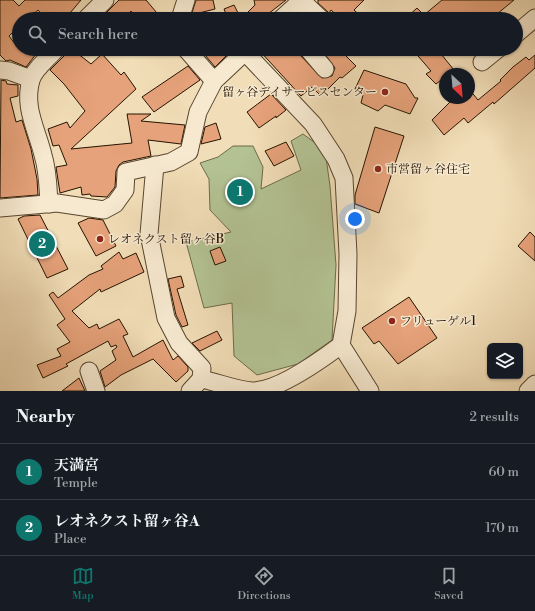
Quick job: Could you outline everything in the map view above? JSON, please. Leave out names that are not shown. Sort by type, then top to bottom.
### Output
[{"type":"street","points":[[93,12],[105,0]]},
{"type":"street","points":[[289,12],[302,0],[314,12]]},
{"type":"street","points":[[523,28],[535,18]]},
{"type":"street","points":[[48,204],[47,170],[31,121],[28,98],[31,78],[50,56]]},
{"type":"street","points":[[192,56],[214,81]]},
{"type":"street","points":[[0,208],[58,203],[104,210],[115,204],[125,190],[126,172],[171,162],[189,152],[198,112],[214,81],[241,56]]},
{"type":"street","points":[[252,56],[313,124],[336,158],[344,178],[348,261],[347,311],[341,345],[370,391]]},
{"type":"street","points":[[314,56],[325,69]]},
{"type":"street","points":[[482,62],[489,56]]},
{"type":"street","points":[[0,70],[9,71],[31,78]]},
{"type":"street","points":[[155,165],[149,234],[166,318],[179,343],[202,368],[201,379],[190,391]]},
{"type":"street","points":[[201,379],[253,391],[280,384],[318,362],[341,345]]},
{"type":"street","points":[[89,371],[96,391]]},
{"type":"street","points":[[528,391],[535,384]]},
{"type":"green space","points":[[303,134],[325,150],[330,186],[336,265],[332,340],[298,364],[257,375],[234,356],[232,303],[204,308],[186,242],[231,232],[210,210],[209,179],[200,163],[218,157],[233,146],[253,146],[263,167],[261,189],[301,170],[291,141]]},
{"type":"building","points":[[0,0],[13,0],[19,6],[25,0],[81,0],[71,12],[40,12],[38,10],[36,12],[12,12],[12,33],[9,36],[12,40],[12,56],[35,56],[26,67],[10,60],[6,61],[0,55]]},
{"type":"building","points":[[119,0],[146,0],[156,12],[131,11],[107,12]]},
{"type":"building","points":[[196,0],[213,0],[215,9],[203,12],[192,12]]},
{"type":"building","points":[[254,0],[286,0],[271,12],[248,12],[255,5]]},
{"type":"building","points":[[318,0],[364,0],[354,10],[356,12],[333,12],[331,10],[328,12],[318,3]]},
{"type":"building","points":[[442,0],[514,0],[499,12],[428,12]]},
{"type":"building","points":[[234,5],[238,12],[225,12],[224,9]]},
{"type":"building","points":[[417,8],[421,12],[413,12]]},
{"type":"building","points":[[535,55],[535,68],[494,104],[493,102],[468,123],[464,118],[444,135],[432,120],[448,104],[475,104],[475,96],[478,100],[501,81],[500,80],[513,67],[526,57],[529,60]]},
{"type":"building","points":[[64,56],[81,56],[91,64],[100,56],[104,56],[121,75],[124,72],[136,89],[71,149],[132,143],[127,114],[151,114],[141,121],[185,125],[181,144],[148,140],[151,156],[123,162],[119,165],[116,171],[115,187],[107,197],[91,196],[90,194],[82,195],[81,187],[60,193],[56,167],[67,165],[59,145],[53,146],[48,129],[67,122],[70,128],[85,111],[64,84],[50,70]]},
{"type":"building","points":[[206,56],[226,56],[215,67]]},
{"type":"building","points":[[264,56],[301,56],[322,78],[332,76],[335,68],[326,56],[346,56],[356,66],[342,78],[340,77],[321,96],[312,87],[301,96]]},
{"type":"building","points":[[418,56],[443,56],[452,68],[439,68],[439,82],[436,84],[426,74],[431,71]]},
{"type":"building","points":[[188,66],[200,80],[154,112],[142,97]]},
{"type":"building","name":"留ヶ谷デイサービスセンター","points":[[364,70],[406,84],[415,98],[418,98],[410,114],[385,105],[378,111],[361,103],[363,95],[355,89]]},
{"type":"building","points":[[1,80],[6,81],[7,84],[18,85],[18,96],[10,98],[16,122],[22,120],[31,149],[37,179],[38,195],[0,198]]},
{"type":"building","points":[[271,94],[286,110],[259,128],[247,112]]},
{"type":"building","points":[[216,123],[221,139],[201,144],[205,127]]},
{"type":"building","name":"市営留ヶ谷住宅","points":[[375,127],[404,136],[379,213],[355,204],[355,195]]},
{"type":"building","points":[[286,142],[294,156],[274,166],[265,151]]},
{"type":"building","points":[[246,187],[247,197],[235,199],[232,190]]},
{"type":"building","points":[[40,215],[68,269],[47,278],[18,219],[24,216]]},
{"type":"building","name":"レオネクスト留ヶ谷B","points":[[89,218],[103,220],[116,246],[96,256],[78,223]]},
{"type":"building","points":[[530,232],[535,237],[535,261],[518,246]]},
{"type":"building","points":[[220,247],[226,261],[215,265],[210,251]]},
{"type":"building","points":[[119,252],[123,259],[136,253],[144,272],[101,292],[100,289],[72,311],[89,328],[97,324],[99,329],[119,319],[128,334],[123,336],[133,357],[163,340],[173,360],[178,356],[188,367],[188,371],[176,382],[153,359],[121,375],[105,387],[100,371],[116,360],[112,351],[117,347],[116,345],[111,347],[108,341],[66,364],[68,366],[43,378],[37,365],[61,356],[57,349],[70,342],[57,325],[65,319],[49,295],[53,292],[58,298],[89,275],[103,269],[101,266]]},
{"type":"building","points":[[181,276],[184,287],[177,289],[188,325],[182,327],[176,315],[168,279]]},
{"type":"building","points":[[409,297],[437,338],[398,364],[379,341],[374,344],[362,328]]},
{"type":"building","points":[[217,331],[222,340],[200,351],[192,343]]},
{"type":"building","points":[[79,378],[85,391],[62,391]]},
{"type":"place","name":"留ヶ谷デイサービスセンター","points":[[385,92]]},
{"type":"place","name":"市営留ヶ谷住宅","points":[[378,169]]},
{"type":"place","name":"天満宮","points":[[240,192]]},
{"type":"place","name":"レオネクスト留ヶ谷B","points":[[100,239]]},
{"type":"place","name":"レオネクスト留ヶ谷A","points":[[42,244]]},
{"type":"place","name":"フリューゲル1","points":[[392,321]]}]
